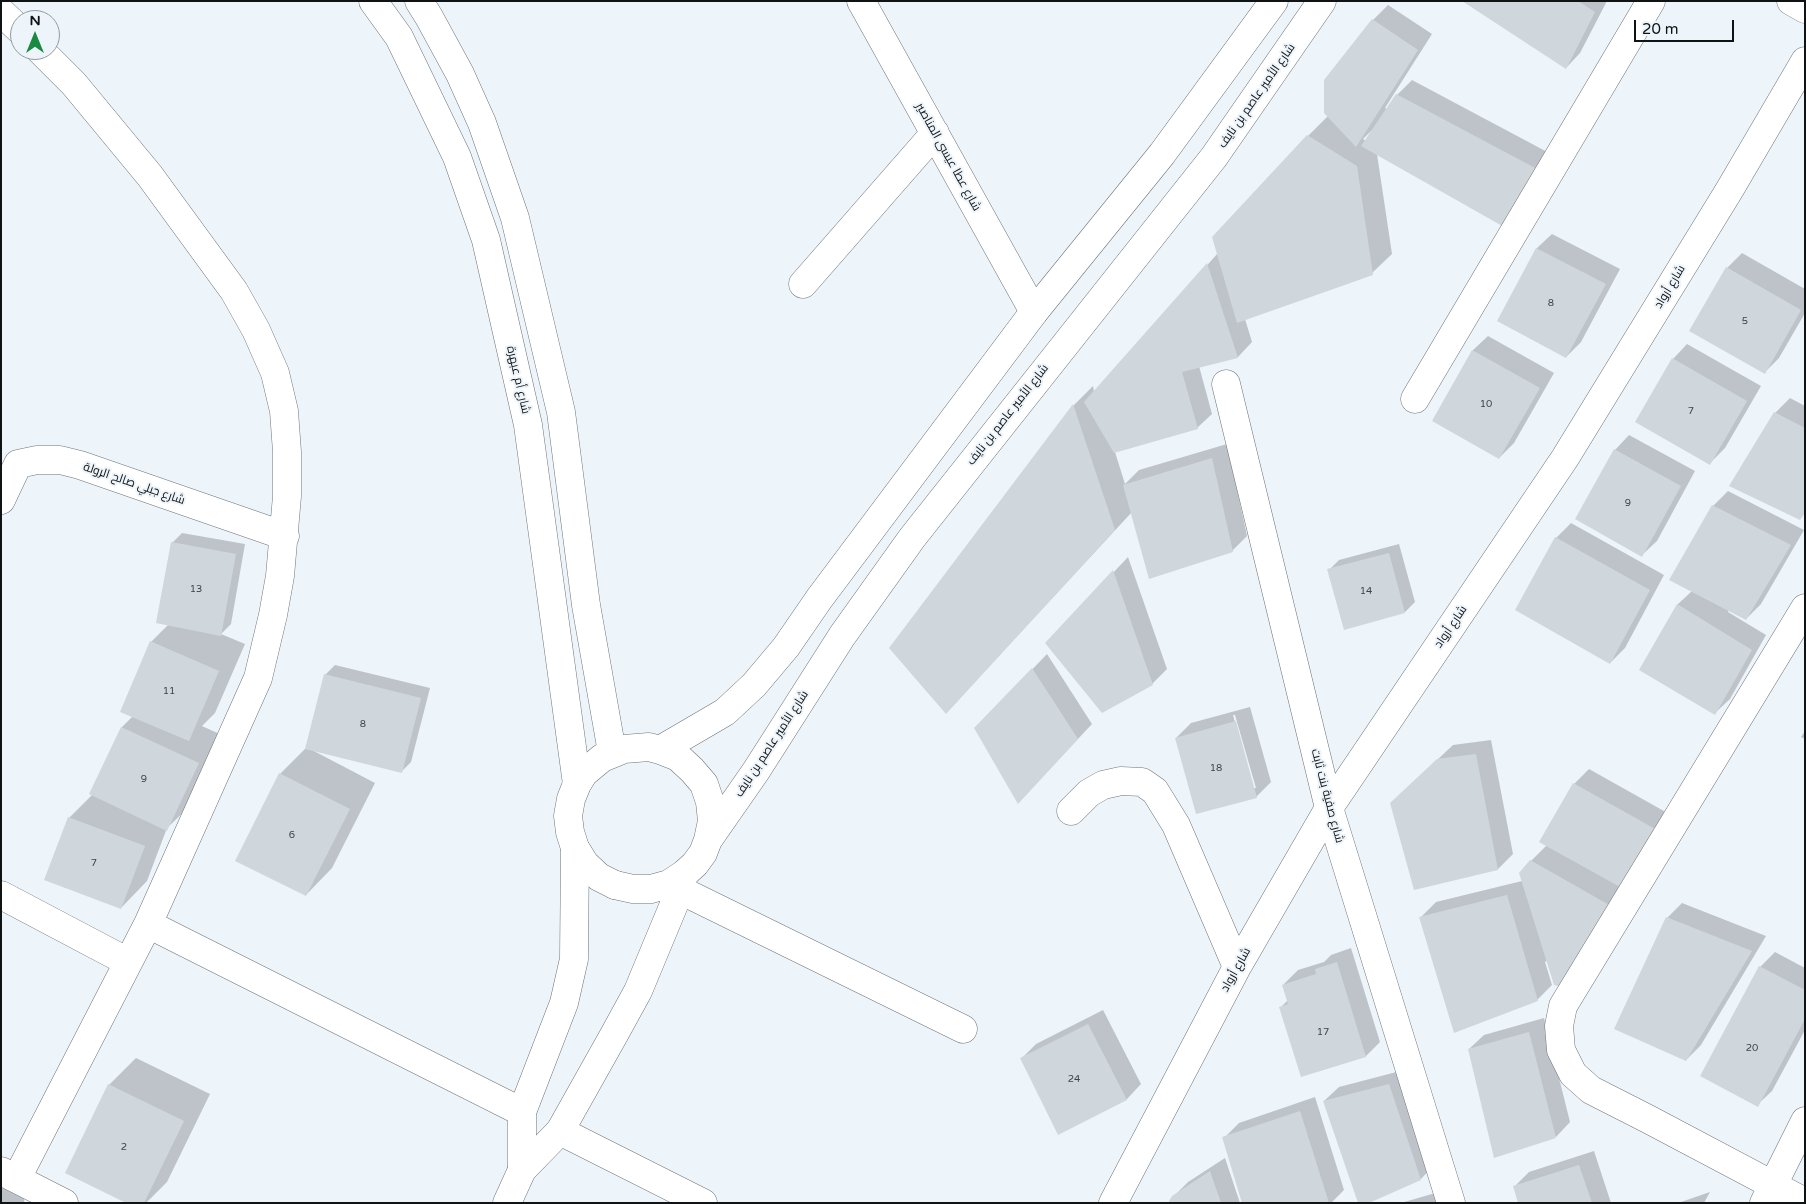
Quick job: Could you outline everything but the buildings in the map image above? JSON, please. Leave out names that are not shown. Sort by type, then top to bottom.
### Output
[{"type":"street","name":"شارع أم عبهرة","points":[[373,1],[399,37],[457,157],[486,240],[528,425],[577,784]]},
{"type":"street","points":[[419,1],[430,16],[460,74],[478,115],[515,218],[561,412],[586,605],[612,752]]},
{"type":"street","name":"شارع عطا عيسى المناصير","points":[[862,1],[1034,312]]},
{"type":"street","points":[[660,750],[725,712],[754,685],[786,647],[836,576],[1034,312],[1162,154],[1274,1]]},
{"type":"street","name":"شارع الأمير عاصم بن نايف","points":[[708,840],[756,771],[842,636],[912,538],[1214,157],[1322,1]]},
{"type":"street","points":[[1415,399],[1651,1]]},
{"type":"street","points":[[1791,1],[1805,9]]},
{"type":"street","points":[[50,60],[74,84],[150,176],[234,290],[256,330],[275,373],[284,411],[287,452],[285,536],[273,615],[258,678],[148,924],[9,1174],[64,1203]]},
{"type":"street","name":"شارع أرواد","points":[[1114,1203],[1236,968],[1329,808],[1565,458],[1725,197],[1805,61]]},
{"type":"street","points":[[803,284],[935,133]]},
{"type":"street","name":"شارع صفية بنت ثابت","points":[[1226,384],[1329,808],[1451,1203]]},
{"type":"street","name":"شارع جبلي صالح الرولة","points":[[1,500],[18,464],[37,460],[60,460],[80,465],[285,536]]},
{"type":"street","points":[[1805,608],[1563,1006],[1559,1026],[1561,1050],[1573,1074],[1591,1090],[1769,1194],[1805,1202]]},
{"type":"street","points":[[507,1203],[522,1170],[560,1131],[638,991],[682,882],[703,853],[708,840],[712,821],[710,802],[704,784],[692,770],[678,758],[649,747],[636,747],[612,752],[592,765],[577,784],[571,799],[568,816],[575,848],[585,864],[599,876],[615,885],[633,889],[651,889],[682,882],[963,1029]]},
{"type":"street","points":[[1072,811],[1089,793],[1103,785],[1121,781],[1142,782],[1155,791],[1176,825],[1236,968]]},
{"type":"street","points":[[522,1170],[522,1112],[564,1003],[574,959],[575,848]]},
{"type":"street","points":[[1,894],[128,962]]},
{"type":"street","points":[[148,924],[522,1112]]},
{"type":"street","points":[[1769,1194],[1805,1121]]},
{"type":"street","points":[[560,1131],[703,1203]]}]
